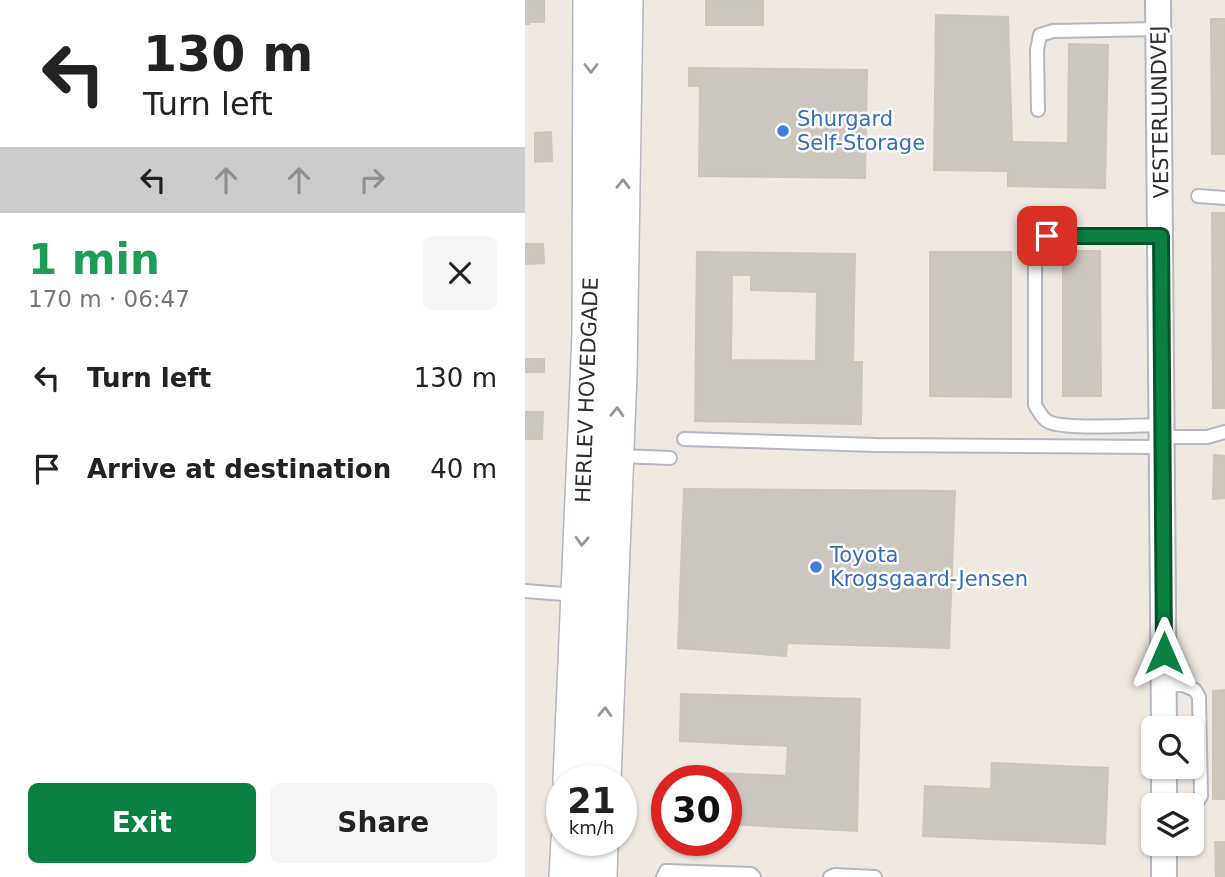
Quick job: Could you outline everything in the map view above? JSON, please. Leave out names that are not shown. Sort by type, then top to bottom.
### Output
[{"type":"main road","name":"HERLEV HOVEDGADE","points":[[572,765],[590,335],[591,0]]},
{"type":"main road","name":"HERLEV HOVEDGADE","points":[[604,765],[616,456],[625,0]]},
{"type":"main road","points":[[567,877],[568,856]]},
{"type":"main road","points":[[599,877],[600,856]]},
{"type":"street","name":"VESTERLUNDVEJ","points":[[1159,0],[1164,716]]},
{"type":"street","points":[[1164,856],[1164,877]]},
{"type":"lane","points":[[1038,110],[1037,50],[1040,36],[1053,31],[1159,29]]},
{"type":"lane","points":[[1198,196],[1225,198]]},
{"type":"lane","points":[[1161,236],[1047,236],[1039,243],[1035,253],[1035,405],[1051,424],[1105,426],[1164,436]]},
{"type":"lane","points":[[684,439],[876,445],[1207,437],[1225,432]]},
{"type":"lane","points":[[616,456],[670,458]]},
{"type":"lane","points":[[525,591],[580,595]]},
{"type":"lane","points":[[1164,685],[1183,685],[1195,690],[1199,697],[1201,793]]},
{"type":"lane","points":[[663,877],[666,871],[751,874],[754,877]]},
{"type":"lane","points":[[831,877],[875,877]]},
{"type":"building","points":[[525,0],[544,0],[544,22],[525,24]]},
{"type":"building","points":[[706,0],[763,0],[763,25],[706,25]]},
{"type":"building","points":[[936,15],[1008,17],[1012,142],[1068,143],[1069,44],[1108,45],[1105,188],[1008,186],[1008,171],[934,170]]},
{"type":"building","points":[[1211,19],[1225,19],[1225,154],[1212,154]]},
{"type":"building","name":"Shurgard Self-Storage","points":[[689,68],[867,70],[865,178],[699,176],[700,86],[689,86]]},
{"type":"building","points":[[551,132],[552,161],[535,162],[535,133]]},
{"type":"building","points":[[1212,213],[1225,213],[1225,408],[1213,408]]},
{"type":"building","points":[[525,244],[543,244],[544,263],[525,264]]},
{"type":"building","points":[[1063,251],[1100,251],[1101,396],[1063,396]]},
{"type":"building","points":[[697,252],[855,254],[853,362],[862,362],[861,424],[695,421]],"holes":[[[732,275],[751,275],[751,290],[817,292],[816,361],[731,360]]]},
{"type":"building","points":[[930,252],[1011,252],[1011,397],[930,396]]},
{"type":"building","points":[[525,359],[544,359],[544,372],[525,372]]},
{"type":"building","points":[[525,412],[543,412],[542,439],[525,439]]},
{"type":"building","points":[[1214,455],[1225,456],[1225,498],[1213,499]]},
{"type":"building","name":"Toyota Krogsgaard-Jensen","points":[[684,489],[955,491],[949,648],[787,643],[786,656],[678,648]]},
{"type":"building","points":[[1225,690],[1225,799],[1213,799],[1213,691]]},
{"type":"building","points":[[681,694],[860,699],[857,831],[742,825],[742,774],[786,776],[788,746],[680,741]]},
{"type":"building","points":[[992,763],[1108,768],[1105,844],[923,836],[925,786],[991,789]]},
{"type":"building","points":[[1215,842],[1225,842],[1225,877],[1216,877]]},
{"type":"place","name":"Shurgard Self-Storage","points":[[783,131]]},
{"type":"place","name":"Toyota Krogsgaard-Jensen","points":[[816,567]]},
{"type":"route","points":[[1047,236],[1161,236],[1164,653]]}]
